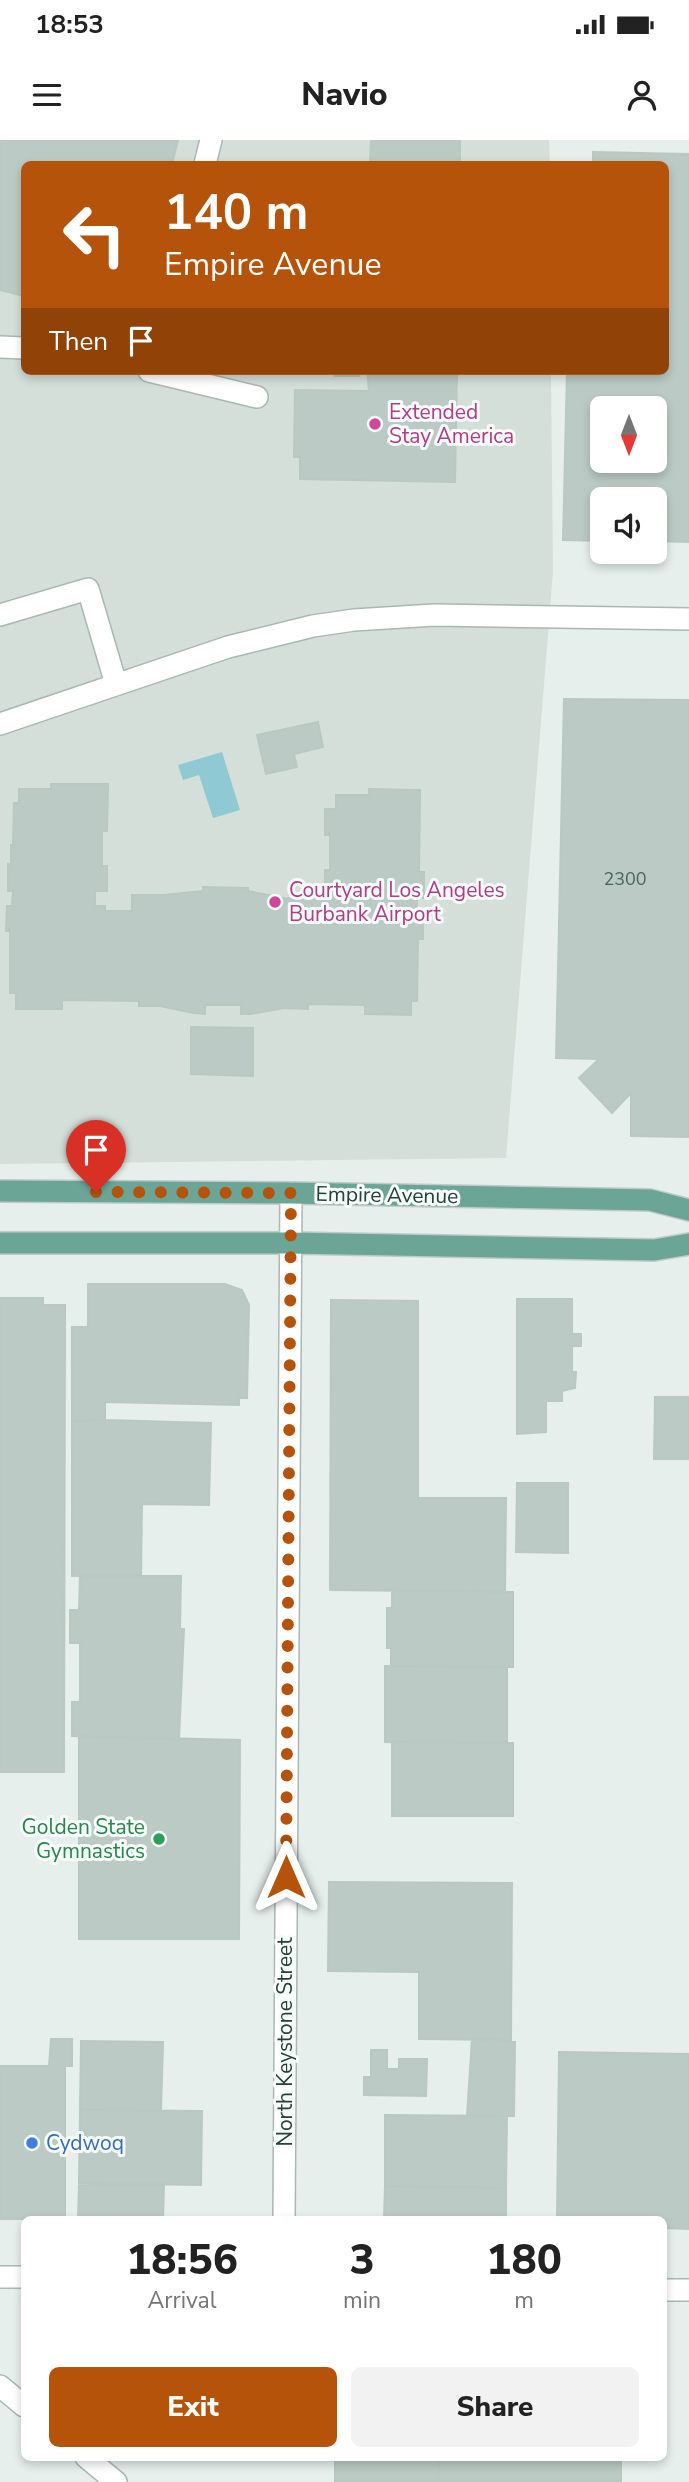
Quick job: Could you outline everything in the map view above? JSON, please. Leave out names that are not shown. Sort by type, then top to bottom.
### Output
[{"type":"main road","name":"Empire Avenue","points":[[0,1191],[650,1200],[689,1210]]},
{"type":"main road","points":[[0,1243],[290,1243],[654,1250],[689,1244]]},
{"type":"street","points":[[206,161],[211,140]]},
{"type":"street","points":[[0,347],[21,348]]},
{"type":"street","points":[[166,375],[257,397]]},
{"type":"street","points":[[0,615],[88,589],[116,684]]},
{"type":"street","points":[[0,724],[271,635],[354,620],[434,615],[689,619]]},
{"type":"street","name":"North Keystone Street","points":[[284,2216],[291,1193]]},
{"type":"street","points":[[0,2277],[21,2277]]},
{"type":"street","points":[[667,2290],[689,2290]]},
{"type":"street","points":[[0,2386],[21,2404]]},
{"type":"street","points":[[91,2461],[117,2482]]},
{"type":"shaded area","points":[[0,140],[549,140],[550,161],[21,161],[21,375],[551,375],[553,572],[506,1158],[0,1164]]},
{"type":"water","points":[[222,752],[240,810],[213,818],[199,775],[183,780],[178,765]]},
{"type":"building","points":[[0,140],[178,140],[173,161],[21,161],[21,295],[0,290]]},
{"type":"building","points":[[371,140],[460,140],[460,161],[370,161]]},
{"type":"building","points":[[593,152],[689,154],[689,542],[667,541],[667,487],[590,487],[590,541],[563,540],[567,375],[669,375],[669,161],[593,161]]},
{"type":"building","name":"Extended Stay America","points":[[367,375],[457,375],[455,482],[300,479],[300,457],[294,457],[295,390],[369,391]]},
{"type":"building","points":[[564,699],[689,700],[689,1137],[631,1136],[631,1093],[612,1113],[579,1078],[599,1059],[556,1058]]},
{"type":"building","points":[[318,722],[323,747],[294,754],[297,767],[266,774],[257,735]]},
{"type":"building","name":"Courtyard Los Angeles Burbank Airport","points":[[51,784],[108,784],[107,831],[102,831],[102,866],[107,866],[107,891],[95,891],[95,906],[105,906],[105,911],[132,911],[132,895],[203,891],[203,887],[248,888],[248,891],[283,898],[336,899],[325,896],[325,870],[330,870],[330,835],[325,835],[325,809],[336,809],[336,795],[369,795],[369,789],[420,790],[419,872],[424,872],[424,898],[417,898],[417,913],[423,913],[423,939],[418,939],[417,1001],[411,1001],[411,1015],[365,1014],[365,1005],[308,1004],[308,1009],[284,1008],[251,1014],[241,1014],[241,1005],[205,1005],[205,1014],[160,1006],[139,1006],[139,1001],[62,1000],[62,1009],[16,1009],[16,993],[10,993],[10,931],[6,931],[7,906],[12,906],[13,891],[8,891],[8,864],[11,865],[14,803],[19,803],[19,789],[51,789]]},
{"type":"building","points":[[191,1027],[253,1028],[253,1076],[191,1074]]},
{"type":"building","points":[[88,1284],[225,1284],[242,1290],[249,1305],[247,1398],[239,1398],[239,1405],[105,1402],[105,1420],[72,1421],[72,1327],[88,1327]]},
{"type":"building","points":[[0,1298],[43,1298],[43,1305],[65,1305],[64,1772],[0,1772]]},
{"type":"building","points":[[517,1299],[572,1299],[572,1334],[581,1334],[581,1346],[572,1346],[572,1372],[576,1372],[575,1388],[562,1391],[562,1401],[546,1401],[546,1432],[517,1434]]},
{"type":"building","points":[[331,1300],[418,1301],[418,1498],[506,1498],[505,1592],[330,1590]]},
{"type":"building","points":[[655,1397],[689,1397],[689,1459],[654,1459]]},
{"type":"building","points":[[72,1421],[211,1423],[209,1505],[142,1504],[141,1576],[72,1576]]},
{"type":"building","points":[[517,1483],[568,1483],[568,1553],[516,1552]]},
{"type":"building","points":[[80,1576],[181,1576],[180,1629],[184,1629],[179,1739],[72,1736],[72,1702],[80,1702],[80,1643],[70,1643],[70,1610],[79,1610]]},
{"type":"building","points":[[392,1590],[513,1592],[513,1667],[391,1666],[391,1648],[387,1648],[387,1608],[392,1608]]},
{"type":"building","points":[[385,1666],[507,1667],[507,1743],[385,1742]]},
{"type":"building","name":"Golden State Gymnastics","points":[[79,1736],[240,1740],[239,1939],[79,1939]]},
{"type":"building","points":[[392,1742],[513,1743],[513,1816],[392,1816]]},
{"type":"building","points":[[329,1882],[512,1883],[511,2040],[419,2039],[419,1972],[328,1971]]},
{"type":"building","name":"Cydwoq","points":[[51,2039],[72,2039],[72,2066],[65,2066],[65,2216],[0,2219],[0,2066],[49,2066]]},
{"type":"building","points":[[472,2039],[515,2042],[514,2116],[467,2116]]},
{"type":"building","points":[[81,2041],[163,2042],[161,2111],[80,2110]]},
{"type":"building","points":[[371,2050],[387,2050],[387,2069],[399,2069],[399,2059],[427,2059],[426,2096],[364,2095],[364,2077],[371,2077]]},
{"type":"building","points":[[559,2052],[689,2054],[689,2229],[667,2228],[667,2216],[557,2216]]},
{"type":"building","points":[[80,2110],[202,2111],[201,2185],[79,2183]]},
{"type":"building","points":[[385,2115],[507,2116],[506,2188],[385,2186]]},
{"type":"building","points":[[79,2185],[164,2186],[163,2216],[78,2216]]},
{"type":"building","points":[[385,2186],[506,2188],[506,2216],[384,2216]]},
{"type":"building","points":[[335,2461],[439,2461],[438,2482],[335,2482]]},
{"type":"building","points":[[439,2461],[621,2461],[621,2482],[438,2482]]},
{"type":"place","name":"Extended Stay America","points":[[375,424]]},
{"type":"place","name":"Courtyard Los Angeles Burbank Airport","points":[[275,902]]},
{"type":"place","name":"Golden State Gymnastics","points":[[159,1839]]},
{"type":"place","name":"Cydwoq","points":[[32,2143]]},
{"type":"route","points":[[96,1192],[291,1193],[286,1877]]}]
